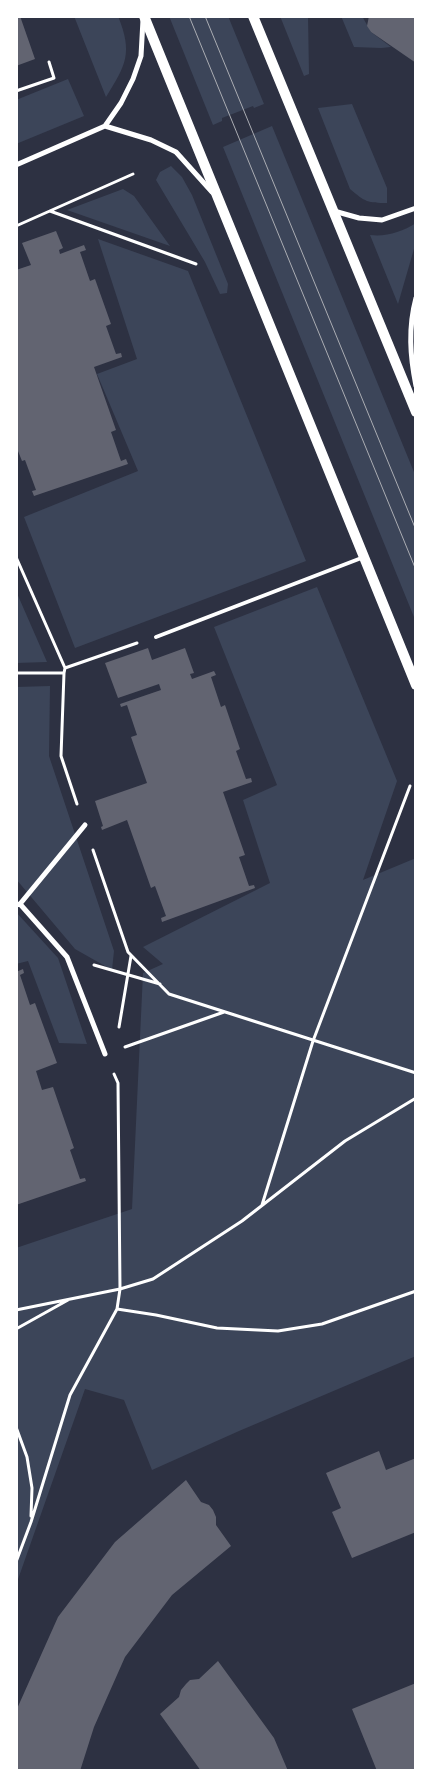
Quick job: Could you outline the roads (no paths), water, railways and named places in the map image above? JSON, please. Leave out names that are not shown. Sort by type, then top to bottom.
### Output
[{"type":"main road","points":[[144,16],[416,685]]},
{"type":"main road","points":[[253,16],[416,412]]},
{"type":"street","points":[[16,165],[105,126],[121,103],[136,72],[141,56],[144,16]]},
{"type":"street","points":[[105,126],[144,138],[176,152],[217,198]]},
{"type":"street","points":[[333,211],[359,218],[382,220],[416,208]]},
{"type":"street","points":[[416,298],[412,314],[410,339],[416,386]]},
{"type":"street","points":[[84,825],[18,905],[67,957],[105,1054]]},
{"type":"lane","points":[[156,637],[364,557]]},
{"type":"tram line","points":[[189,16],[416,570]]},
{"type":"tram line","points":[[205,16],[416,530]]}]
